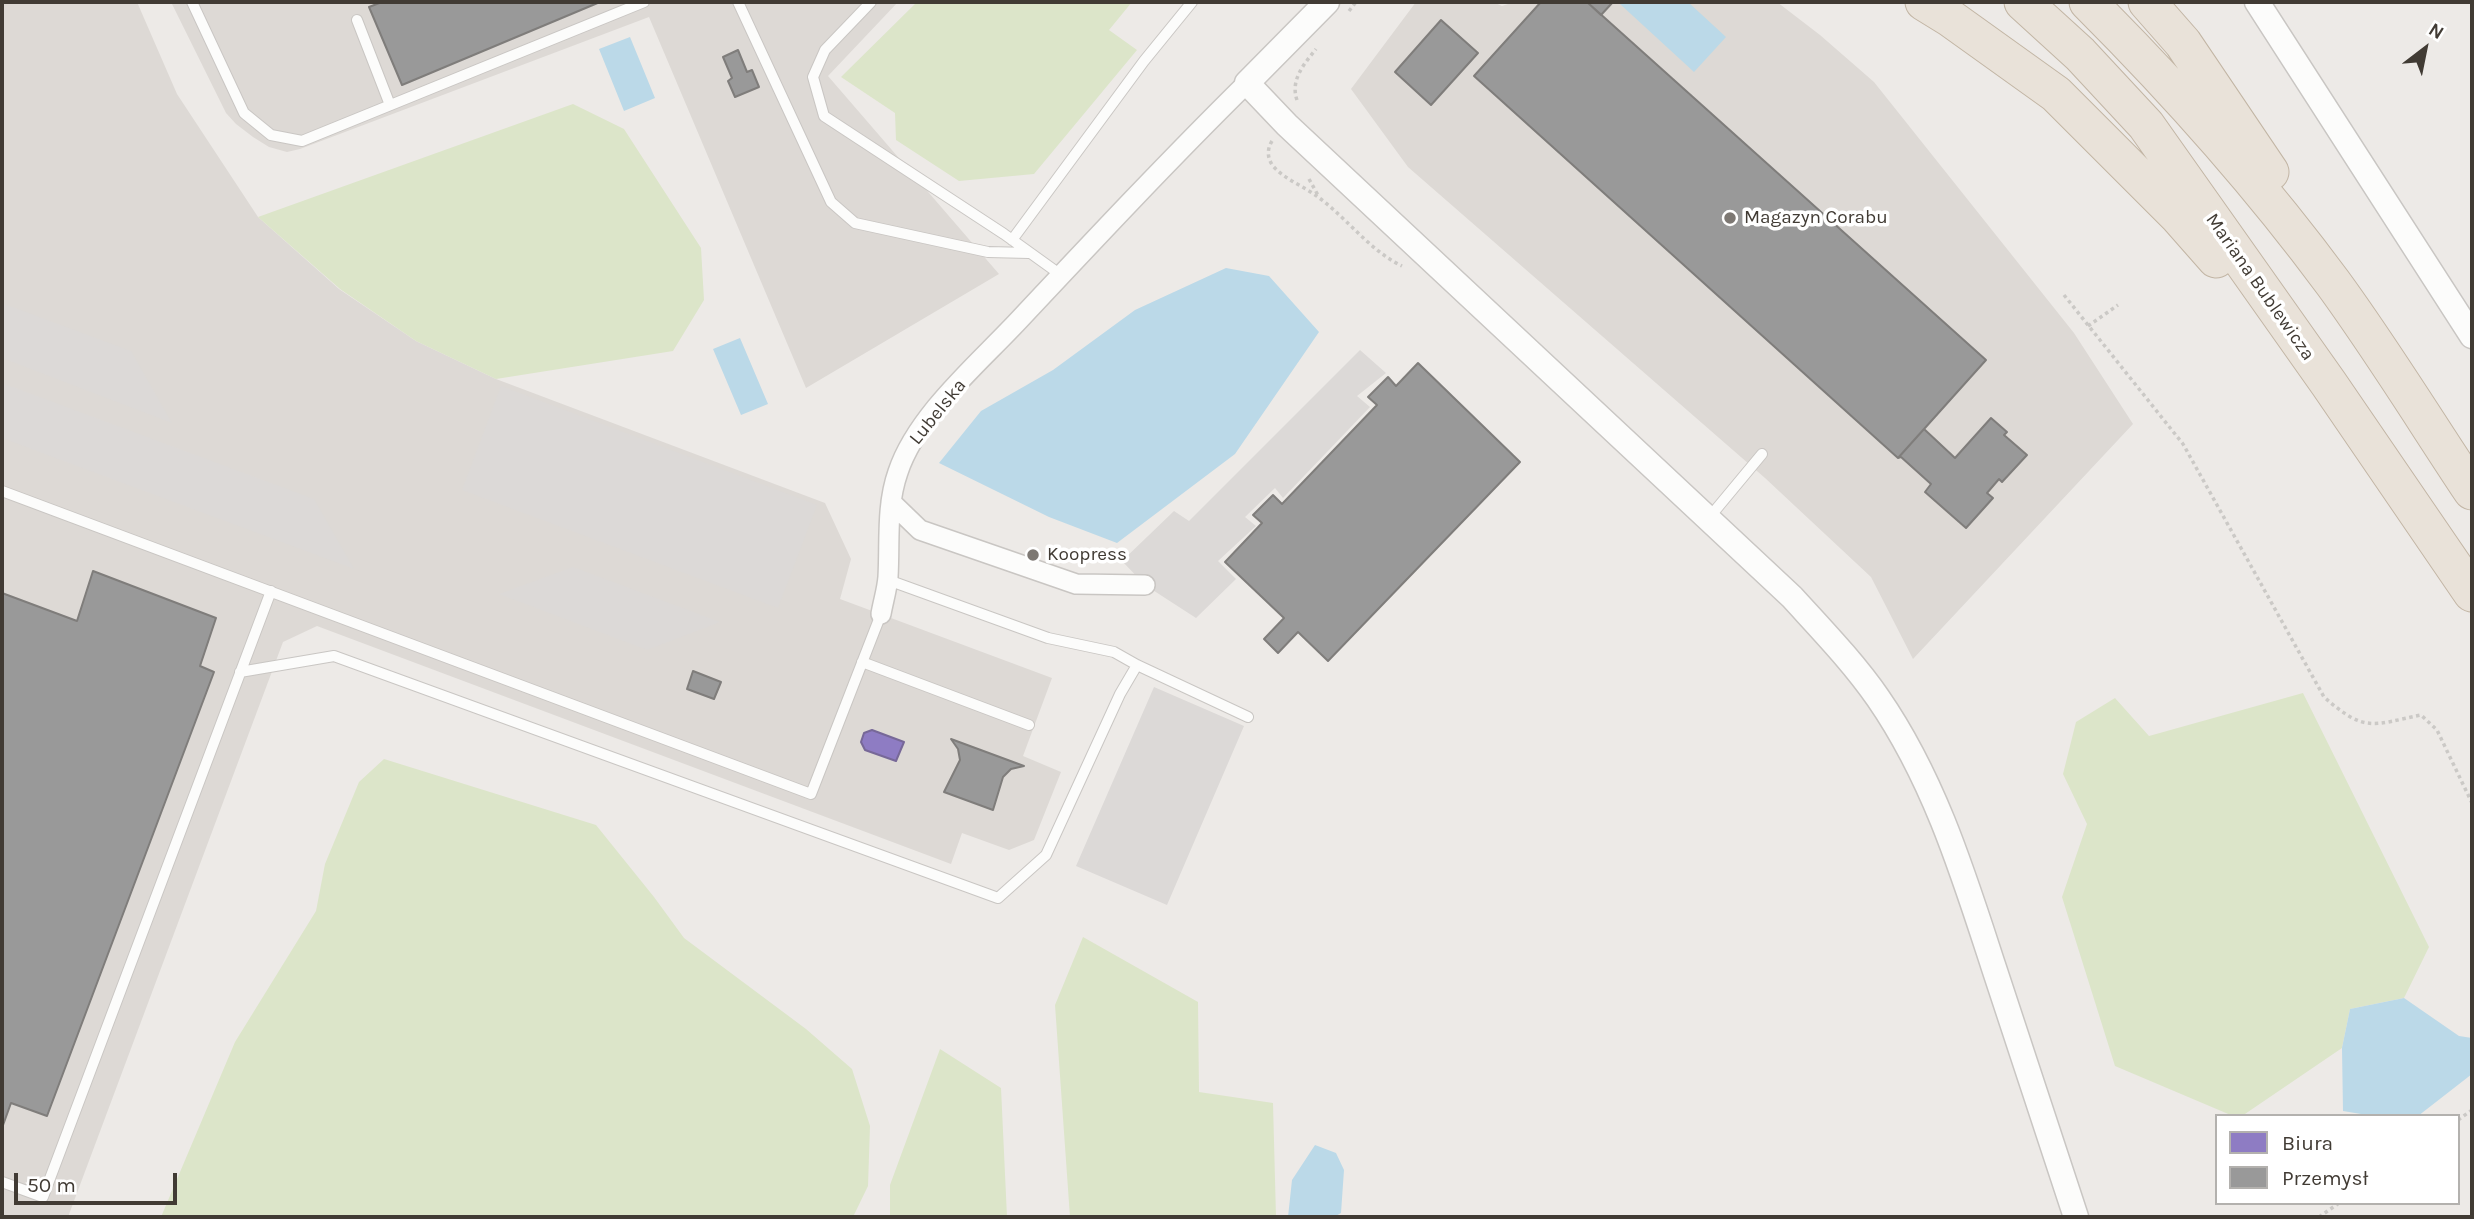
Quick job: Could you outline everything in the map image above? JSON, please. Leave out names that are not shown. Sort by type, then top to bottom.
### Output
[{"type":"highway","points":[[1924,2],[2056,94],[2179,217],[2329,384]]},
{"type":"highway","name":"Mariana Bublewicza","points":[[2023,2],[2080,54],[2146,125],[2329,384],[2472,593]]},
{"type":"highway","points":[[2088,2],[2226,149],[2333,283]]},
{"type":"highway","points":[[2147,2],[2183,43],[2260,153],[2333,283],[2472,491]]},
{"type":"street","points":[[2257,2],[2472,336]]},
{"type":"street","points":[[1335,10],[1247,83],[1282,130],[1792,597],[1878,699],[1939,810],[1966,881],[2076,1217]]},
{"type":"street","name":"Lubelska","points":[[881,614],[888,580],[891,502],[897,474],[910,443],[932,413],[1083,251],[1247,83]]},
{"type":"street","points":[[891,502],[920,530],[1076,584],[1145,585]]},
{"type":"lane","points":[[192,2],[244,113],[271,135],[302,141],[644,2]]},
{"type":"lane","points":[[738,2],[831,202],[855,223],[988,252],[1029,253]]},
{"type":"lane","points":[[871,2],[825,50],[813,77],[824,116],[1061,275]]},
{"type":"lane","points":[[1012,240],[1144,61],[1192,2]]},
{"type":"lane","points":[[357,20],[390,105]]},
{"type":"lane","points":[[1708,519],[1762,454]]},
{"type":"lane","points":[[2,491],[811,794],[881,614]]},
{"type":"lane","points":[[888,580],[1048,638],[1114,652],[1248,717]]},
{"type":"lane","points":[[2,1182],[43,1196],[271,591]]},
{"type":"lane","points":[[240,672],[334,656],[998,898],[1046,855],[1115,705],[1137,665]]},
{"type":"lane","points":[[862,662],[1030,725]]},
{"type":"path","points":[[1335,10],[1356,2]]},
{"type":"path","points":[[1321,43],[1300,71],[1294,85],[1301,111],[1269,143],[1269,160],[1275,168],[1320,198],[1385,257],[1407,269]]},
{"type":"path","points":[[2064,295],[2183,444],[2324,697],[2347,717],[2371,725],[2421,715],[2437,730],[2472,803]]},
{"type":"path","points":[[2088,326],[2118,304]]},
{"type":"path","points":[[2319,1217],[2336,1205]]},
{"type":"shaded area","points":[[2,2],[137,2],[177,94],[258,217],[339,289],[416,341],[496,379],[825,503],[851,559],[840,599],[1052,678],[1023,756],[1061,772],[1034,840],[1009,850],[962,833],[951,864],[317,626],[283,642],[68,1217],[2,1217]]},
{"type":"shaded area","points":[[171,2],[898,2],[828,76],[999,274],[806,388],[649,17],[287,152],[269,147],[253,137],[226,113]]},
{"type":"shaded area","points":[[1416,2],[1493,2],[1502,6],[1514,2],[1777,2],[1874,82],[2074,333],[2133,424],[1913,659],[1871,577],[1765,478],[1408,167],[1351,89]]},
{"type":"shaded area","points":[[2,303],[131,351],[172,423],[2,358]]},
{"type":"shaded area","points":[[1360,350],[1386,373],[1357,396],[1370,407],[1283,498],[1275,488],[1245,517],[1256,526],[1218,561],[1236,579],[1196,618],[1145,585],[1122,561],[1174,511],[1189,521]]},
{"type":"shaded area","points":[[2,383],[314,499],[354,569],[2,438]]},
{"type":"shaded area","points":[[501,386],[817,505],[778,608],[462,490]]},
{"type":"shaded area","points":[[573,567],[720,622],[647,650],[499,594]]},
{"type":"shaded area","points":[[1154,687],[1244,726],[1167,905],[1076,866]]},
{"type":"green space","points":[[917,2],[1132,2],[1109,30],[1137,50],[1034,174],[959,181],[896,140],[895,113],[841,77]]},
{"type":"green space","points":[[573,104],[624,129],[701,248],[704,300],[673,351],[496,379],[416,341],[340,289],[258,217]]},
{"type":"green space","points":[[2303,693],[2429,947],[2404,998],[2350,1009],[2342,1048],[2245,1114],[2228,1114],[2115,1066],[2062,897],[2087,824],[2063,774],[2076,722],[2115,698],[2149,736]]},
{"type":"green space","points":[[384,759],[596,825],[684,938],[806,1029],[852,1069],[870,1126],[868,1186],[853,1217],[161,1217],[235,1042],[316,911],[325,864],[359,782]]},
{"type":"green space","points":[[1083,937],[1198,1002],[1199,1092],[1273,1103],[1276,1217],[1070,1217],[1055,1005]]},
{"type":"green space","points":[[940,1049],[1001,1088],[1007,1217],[890,1217],[890,1185]]},
{"type":"water","points":[[1688,2],[1726,37],[1694,72],[1620,4]]},
{"type":"water","points":[[630,37],[655,98],[624,111],[599,49]]},
{"type":"water","points":[[1226,268],[1269,276],[1319,332],[1235,454],[1117,543],[1049,517],[939,463],[981,411],[1053,370],[1135,310]]},
{"type":"water","points":[[740,338],[768,404],[741,415],[713,349]]},
{"type":"water","points":[[2404,998],[2459,1036],[2472,1038],[2472,1074],[2421,1114],[2361,1114],[2343,1111],[2342,1048],[2350,1009]]},
{"type":"water","points":[[1315,1145],[1336,1153],[1344,1170],[1341,1213],[1334,1217],[1288,1217],[1292,1180]]},
{"type":"building: Biura","points":[[872,730],[904,742],[896,761],[865,750],[861,742],[864,733]]},
{"type":"building: Przemysł","points":[[382,2],[600,2],[402,85],[369,7]]},
{"type":"building: Przemysł","name":"Magazyn Corabu","points":[[1541,2],[1587,2],[1986,360],[1898,458],[1474,76]]},
{"type":"building: Przemysł","points":[[1587,2],[1613,2],[1601,15]]},
{"type":"building: Przemysł","points":[[1441,20],[1478,53],[1431,105],[1395,72]]},
{"type":"building: Przemysł","points":[[738,50],[747,72],[752,70],[759,87],[735,97],[728,81],[732,78],[723,57]]},
{"type":"building: Przemysł","points":[[1418,363],[1520,462],[1328,661],[1298,632],[1278,653],[1264,639],[1284,618],[1225,562],[1262,523],[1253,515],[1273,495],[1282,504],[1377,405],[1368,397],[1388,377],[1396,386]]},
{"type":"building: Przemysł","points":[[1991,418],[2007,432],[2004,435],[2027,455],[2002,482],[1999,479],[1987,493],[1993,498],[1966,528],[1925,492],[1931,484],[1901,457],[1898,458],[1924,429],[1955,458]]},
{"type":"building: Przemysł","points":[[93,571],[216,618],[200,666],[214,672],[47,1116],[11,1103],[2,1128],[2,593],[77,621]]},
{"type":"building: Przemysł","points":[[693,671],[721,682],[714,699],[687,689]]},
{"type":"building: Przemysł","points":[[951,739],[1024,766],[1011,769],[1003,777],[993,810],[944,792],[960,760],[958,749]]},
{"type":"place","name":"Magazyn Corabu","points":[[1730,218]]},
{"type":"place","name":"Koopress","points":[[1033,555]]}]
